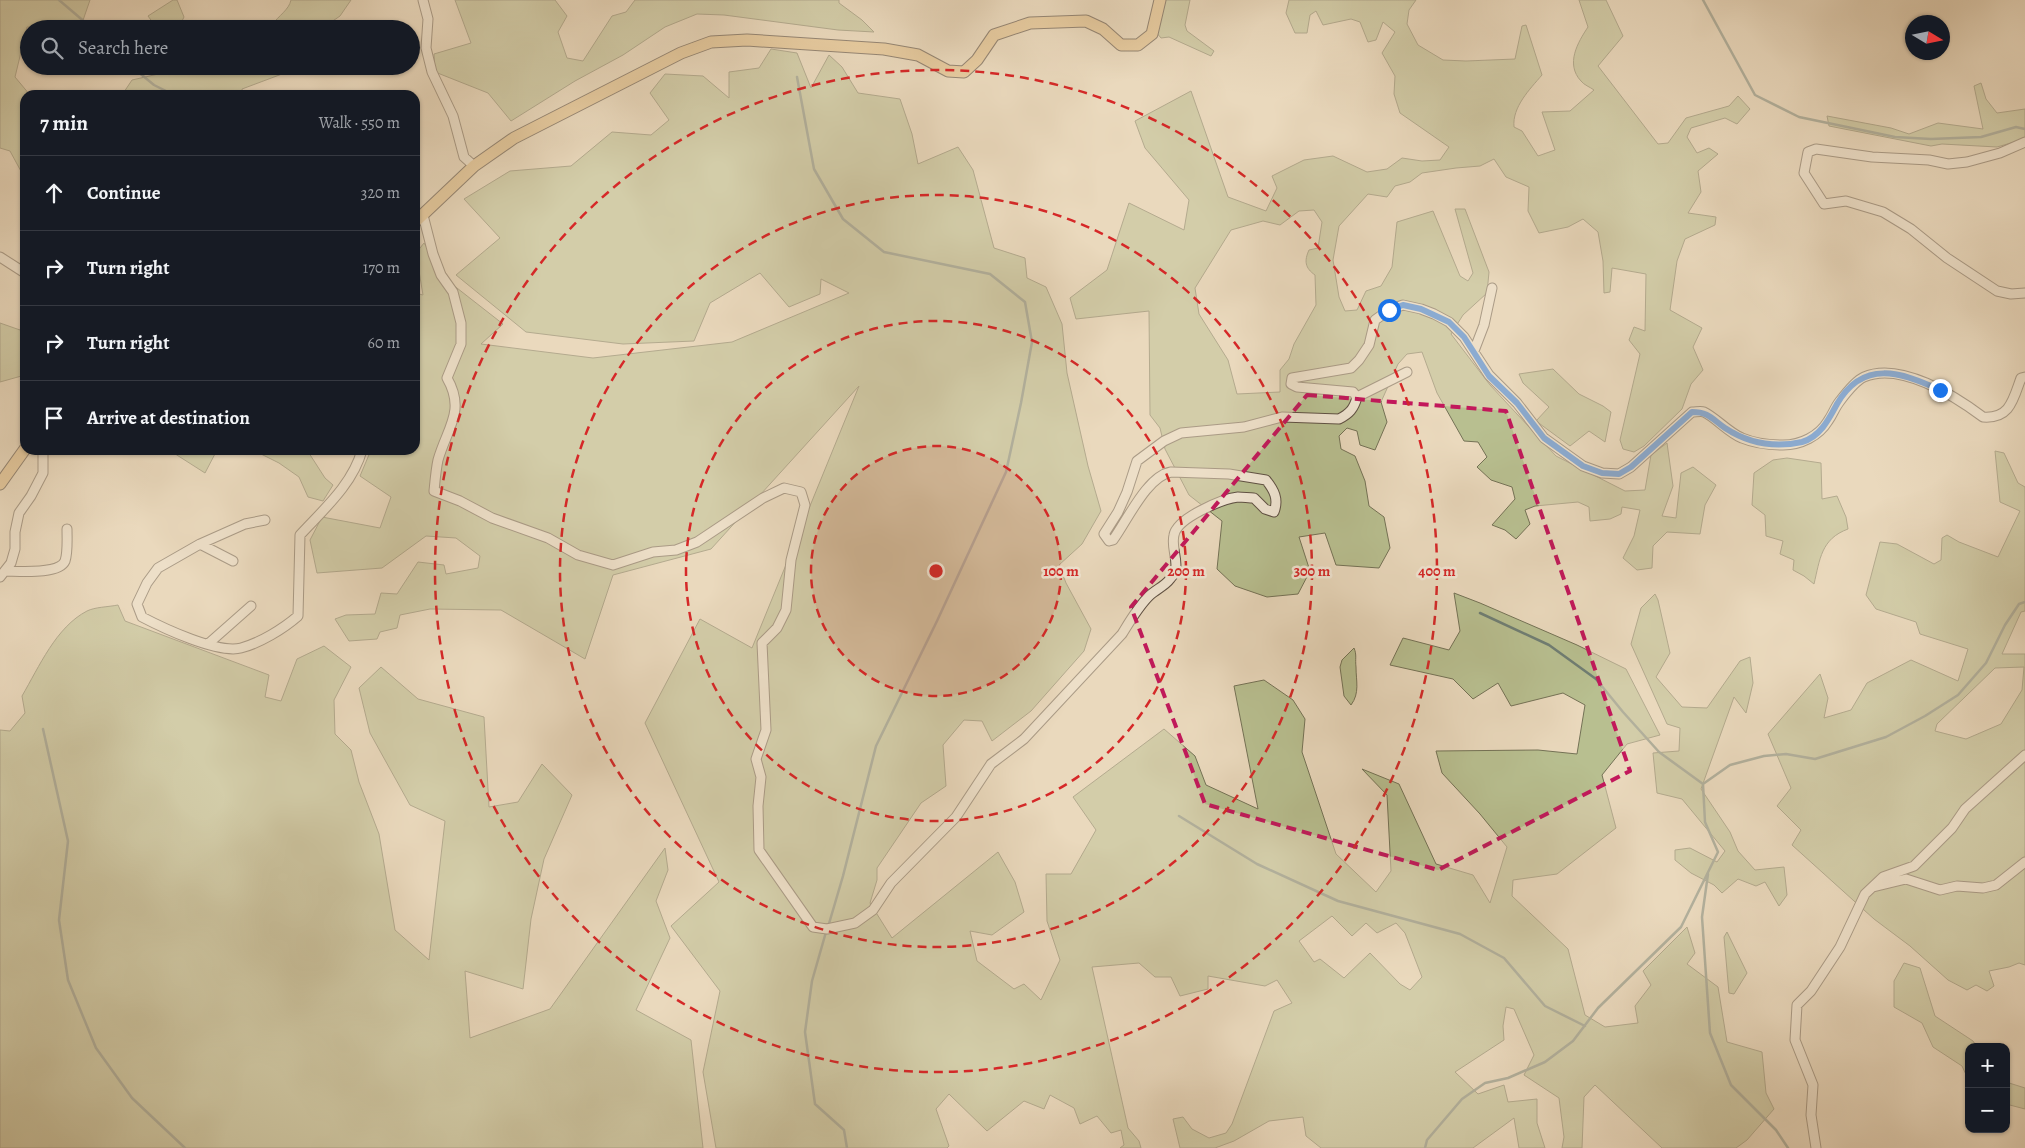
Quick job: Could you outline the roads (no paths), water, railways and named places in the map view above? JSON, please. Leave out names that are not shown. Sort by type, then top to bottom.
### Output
[{"type":"main road","points":[[420,217],[474,166],[514,138],[681,53],[711,42],[747,40],[884,49],[918,55],[948,71],[964,72],[977,60],[994,35],[1030,23],[1086,21],[1103,30],[1121,45],[1138,45],[1152,34],[1160,0]]},
{"type":"main road","points":[[0,484],[21,455]]},
{"type":"street","points":[[423,0],[428,19],[426,48],[432,72],[453,116],[464,157],[474,166]]},
{"type":"street","points":[[2025,142],[2000,153],[1968,162],[1948,164],[1929,160],[1872,157],[1816,150],[1808,152],[1804,173],[1824,204],[1846,201],[1882,212],[1911,229],[1948,258],[1997,291],[2011,294],[2025,293]]},
{"type":"street","points":[[420,221],[441,275],[453,292],[461,324],[461,344],[447,378],[454,390],[456,406],[451,431],[438,460],[434,491],[492,518],[548,538],[578,555],[614,565],[653,552],[676,550],[697,542],[764,498],[784,488],[801,492],[805,505],[791,560],[786,610],[777,628],[762,644],[766,730],[756,759],[761,776],[758,806],[758,850],[812,927],[827,929],[855,923],[873,910],[891,883],[956,817],[991,764],[1024,739],[1122,634],[1133,615],[1148,596],[1170,579],[1176,569],[1177,560],[1172,548],[1174,533],[1184,521],[1223,501],[1238,497],[1254,498],[1265,508],[1274,512],[1277,504],[1274,489],[1266,480],[1229,474],[1161,473],[1149,484],[1113,540],[1109,541],[1104,534],[1118,512],[1137,462],[1144,454],[1164,441],[1181,434],[1244,428],[1282,417],[1338,419],[1346,416],[1355,407],[1357,398],[1353,392],[1297,387],[1291,384],[1292,378],[1351,368],[1369,345],[1375,320],[1389,310],[1403,305],[1434,314],[1449,322],[1464,337],[1489,376],[1517,403],[1544,438],[1583,466],[1602,473],[1619,474],[1631,467],[1692,412],[1704,412],[1741,438],[1756,443],[1783,445],[1804,441],[1816,434],[1828,422],[1838,402],[1849,389],[1864,377],[1885,372],[1914,378],[1940,390],[1983,417],[1990,418],[1997,417],[2007,410],[2022,378],[2025,377]]},
{"type":"street","points":[[0,257],[20,270]]},
{"type":"street","points":[[1474,351],[1484,325],[1492,288]]},
{"type":"street","points":[[1357,398],[1406,372]]},
{"type":"street","points":[[2,574],[11,563],[15,549],[15,532],[19,513],[31,496],[43,472],[43,455]]},
{"type":"street","points":[[265,520],[245,524],[200,544],[158,568],[147,583],[137,604],[142,617],[165,629],[229,649],[240,648],[284,628],[298,616],[300,535],[334,499],[358,463],[360,455]]},
{"type":"street","points":[[2,574],[48,571],[60,567],[64,562],[68,530]]},
{"type":"street","points":[[200,544],[233,561]]},
{"type":"street","points":[[208,644],[251,606]]},
{"type":"street","points":[[1816,1148],[1811,1115],[1813,1086],[1795,1040],[1797,1005],[1811,991],[1840,947],[1865,894],[1883,877],[1914,866],[1952,828],[1966,809],[2025,755]]},
{"type":"street","points":[[1873,887],[1906,879],[1940,890],[1957,886],[1983,888],[1996,885],[2025,862]]},
{"type":"waterway","points":[[59,0],[82,20]]},
{"type":"waterway","points":[[1703,0],[1755,95],[1799,117],[1895,137],[1931,139],[1981,137],[2016,127],[2025,129]]},
{"type":"waterway","points":[[142,75],[164,90]]},
{"type":"waterway","points":[[797,77],[814,169],[843,219],[884,252],[990,274],[1025,302],[1032,342],[1006,472],[937,621],[876,746],[828,927]]},
{"type":"waterway","points":[[1425,1148],[1427,1140],[1462,1099],[1485,1083],[1508,1078],[1545,1062],[1573,1041],[1598,1008],[1681,927],[1718,852],[1705,822],[1703,784],[1730,765],[1764,756],[1786,754],[1815,759],[1886,737],[1925,716],[1958,695],[1986,663],[2005,625],[2019,604],[2025,602]]},
{"type":"waterway","points":[[1480,613],[1549,645],[1596,679],[1659,752],[1703,784]]},
{"type":"waterway","points":[[43,729],[68,841],[59,920],[68,980],[96,1048],[132,1098],[185,1148]]},
{"type":"waterway","points":[[1179,816],[1257,864],[1338,901],[1460,934],[1504,958],[1545,1006],[1585,1026]]},
{"type":"waterway","points":[[1708,874],[1702,917],[1710,1033],[1731,1085],[1776,1130],[1788,1148]]},
{"type":"waterway","points":[[826,932],[812,981],[805,1032],[815,1104],[844,1130],[847,1148]]}]
